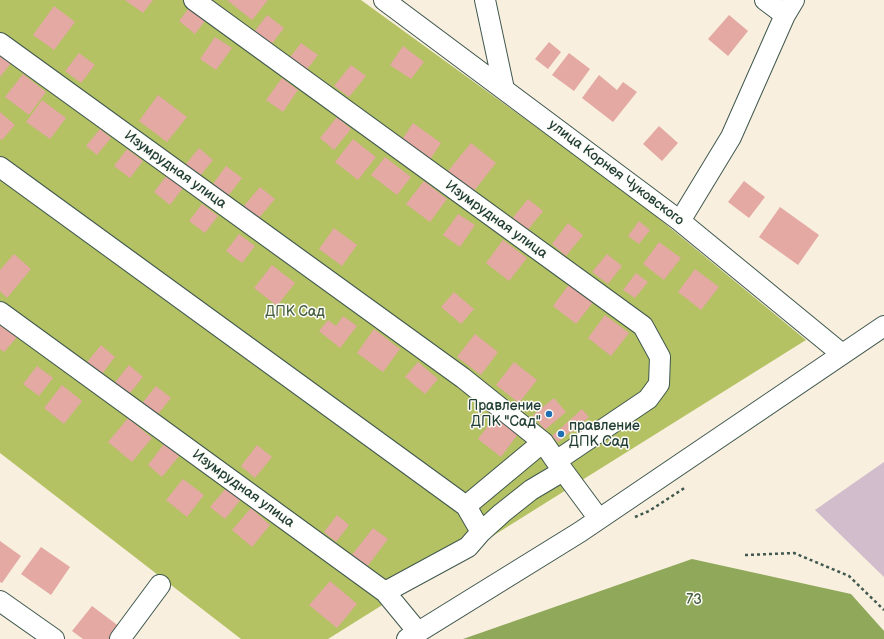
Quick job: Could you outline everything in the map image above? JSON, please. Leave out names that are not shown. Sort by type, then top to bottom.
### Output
[{"type":"street","name":"Изумрудная улица","points":[[194,0],[643,326],[660,357],[659,384],[648,399],[559,466]]},
{"type":"street","name":"улица Корнея Чуковского","points":[[384,0],[680,221],[842,354]]},
{"type":"street","points":[[486,0],[504,89]]},
{"type":"street","points":[[680,221],[731,137],[790,8],[765,0]]},
{"type":"street","name":"Изумрудная улица","points":[[0,43],[463,378],[544,442],[559,466],[599,519]]},
{"type":"street","points":[[0,167],[466,506],[481,532]]},
{"type":"street","name":"Изумрудная улица","points":[[0,312],[385,592],[412,636]]},
{"type":"street","points":[[412,636],[599,519],[884,326]]},
{"type":"street","points":[[466,506],[544,442]]},
{"type":"street","points":[[385,592],[468,547],[481,532],[502,513],[559,466]]},
{"type":"street","points":[[120,639],[160,585]]},
{"type":"street","points":[[0,601],[54,639]]},
{"type":"path","points":[[745,555],[794,553],[849,576],[884,610]]},
{"type":"shaded area","points":[[884,462],[884,577],[815,510]]},
{"type":"green space","name":"ДПК Сад","points":[[0,0],[361,0],[651,212],[806,340],[328,639],[241,639],[0,453]]},
{"type":"green space","name":"73","points":[[692,559],[851,594],[884,631],[884,639],[463,639]]},
{"type":"building","points":[[125,0],[153,0],[143,13]]},
{"type":"building","points":[[227,0],[268,0],[252,20]]},
{"type":"building","points":[[192,4],[208,17],[195,34],[179,21]]},
{"type":"building","points":[[54,6],[75,22],[54,50],[33,35]]},
{"type":"building","points":[[267,15],[284,28],[271,45],[254,32]]},
{"type":"building","points":[[729,15],[748,31],[728,56],[708,39]]},
{"type":"building","points":[[215,37],[232,48],[216,70],[200,59]]},
{"type":"building","points":[[549,42],[561,52],[548,69],[535,59]]},
{"type":"building","points":[[301,43],[318,55],[305,72],[288,60]]},
{"type":"building","points":[[403,46],[424,62],[411,79],[390,65]]},
{"type":"building","points":[[79,53],[95,65],[81,83],[65,71]]},
{"type":"building","points":[[569,53],[590,69],[574,91],[552,75]]},
{"type":"building","points":[[0,54],[11,63],[0,77]]},
{"type":"building","points":[[351,65],[366,76],[349,97],[334,86]]},
{"type":"building","points":[[23,74],[46,92],[29,115],[5,97]]},
{"type":"building","points":[[599,75],[617,90],[623,82],[637,92],[613,122],[582,98]]},
{"type":"building","points":[[282,78],[298,90],[283,112],[266,100]]},
{"type":"building","points":[[158,95],[187,117],[167,142],[139,121]]},
{"type":"building","points":[[42,100],[66,118],[50,139],[26,122]]},
{"type":"building","points":[[0,112],[15,125],[2,140],[0,139]]},
{"type":"building","points":[[337,117],[351,129],[334,150],[320,138]]},
{"type":"building","points":[[413,123],[441,143],[429,161],[401,141]]},
{"type":"building","points":[[659,126],[678,143],[662,161],[643,144]]},
{"type":"building","points":[[100,129],[111,138],[97,155],[86,146]]},
{"type":"building","points":[[353,139],[376,157],[358,180],[335,162]]},
{"type":"building","points":[[471,143],[496,163],[474,191],[448,171]]},
{"type":"building","points":[[199,148],[213,160],[196,181],[182,169]]},
{"type":"building","points":[[127,149],[143,161],[130,178],[114,166]]},
{"type":"building","points":[[385,157],[411,177],[397,195],[371,175]]},
{"type":"building","points":[[226,166],[242,178],[228,196],[213,184]]},
{"type":"building","points":[[167,175],[183,188],[170,205],[154,192]]},
{"type":"building","points":[[424,181],[447,199],[430,222],[406,204]]},
{"type":"building","points":[[744,181],[765,197],[749,218],[728,202]]},
{"type":"building","points":[[260,187],[275,199],[258,219],[243,207]]},
{"type":"building","points":[[528,199],[543,211],[526,232],[511,220]]},
{"type":"building","points":[[202,204],[218,216],[205,233],[189,221]]},
{"type":"building","points":[[780,207],[819,235],[798,265],[759,237]]},
{"type":"building","points":[[458,214],[475,225],[460,247],[443,235]]},
{"type":"building","points":[[639,221],[650,230],[639,244],[628,236]]},
{"type":"building","points":[[568,223],[583,235],[566,256],[552,244]]},
{"type":"building","points":[[334,228],[357,245],[342,266],[319,249]]},
{"type":"building","points":[[239,234],[255,246],[242,263],[226,251]]},
{"type":"building","points":[[503,240],[527,258],[509,281],[486,263]]},
{"type":"building","points":[[659,242],[681,258],[664,280],[643,264]]},
{"type":"building","points":[[14,254],[31,269],[7,298],[0,291],[0,270]]},
{"type":"building","points":[[607,254],[622,266],[608,284],[592,272]]},
{"type":"building","points":[[272,265],[295,283],[277,306],[254,288]]},
{"type":"building","points":[[695,269],[719,287],[701,310],[678,292]]},
{"type":"building","points":[[636,273],[648,282],[635,298],[623,290]]},
{"type":"building","points":[[570,283],[594,301],[576,324],[553,306]]},
{"type":"building","points":[[454,292],[474,309],[461,324],[441,307]]},
{"type":"building","points":[[605,315],[629,333],[611,356],[588,338]]},
{"type":"building","points":[[343,316],[357,326],[340,348],[319,331],[328,320],[336,326]]},
{"type":"building","points":[[0,322],[18,336],[4,352],[0,349]]},
{"type":"building","points":[[374,329],[400,349],[383,372],[357,353]]},
{"type":"building","points":[[475,334],[498,352],[481,375],[457,357]]},
{"type":"building","points":[[101,345],[115,357],[99,378],[84,366]]},
{"type":"building","points":[[418,362],[438,379],[425,394],[405,377]]},
{"type":"building","points":[[514,362],[537,380],[519,403],[496,385]]},
{"type":"building","points":[[129,365],[143,377],[126,398],[112,386]]},
{"type":"building","points":[[37,366],[53,378],[39,396],[23,384]]},
{"type":"building","points":[[62,385],[82,401],[64,424],[44,408]]},
{"type":"building","points":[[156,386],[171,398],[154,419],[139,407]]},
{"type":"building","name":"Правление ДПК \"Сад\"","points":[[554,398],[566,412],[545,430],[533,415]]},
{"type":"building","points":[[582,409],[589,417],[558,442],[552,436]]},
{"type":"building","points":[[495,416],[518,434],[501,457],[478,439]]},
{"type":"building","points":[[128,418],[152,438],[132,462],[108,442]]},
{"type":"building","points":[[164,444],[179,456],[162,477],[148,465]]},
{"type":"building","points":[[257,445],[272,457],[255,478],[241,466]]},
{"type":"building","points":[[183,479],[204,495],[187,517],[166,500]]},
{"type":"building","points":[[227,487],[242,498],[225,519],[210,507]]},
{"type":"building","points":[[251,508],[270,525],[252,547],[232,530]]},
{"type":"building","points":[[337,515],[349,525],[336,542],[324,532]]},
{"type":"building","points":[[373,528],[388,539],[366,568],[351,556]]},
{"type":"building","points":[[0,541],[21,556],[2,583],[0,582]]},
{"type":"building","points":[[41,547],[70,567],[51,595],[21,574]]},
{"type":"building","points":[[330,581],[357,604],[337,628],[309,605]]},
{"type":"building","points":[[92,606],[120,627],[111,639],[83,639],[72,631]]},
{"type":"place","name":"Правление ДПК \"Сад\"","points":[[549,414]]},
{"type":"place","name":"правление ДПК Сад","points":[[561,434]]}]
